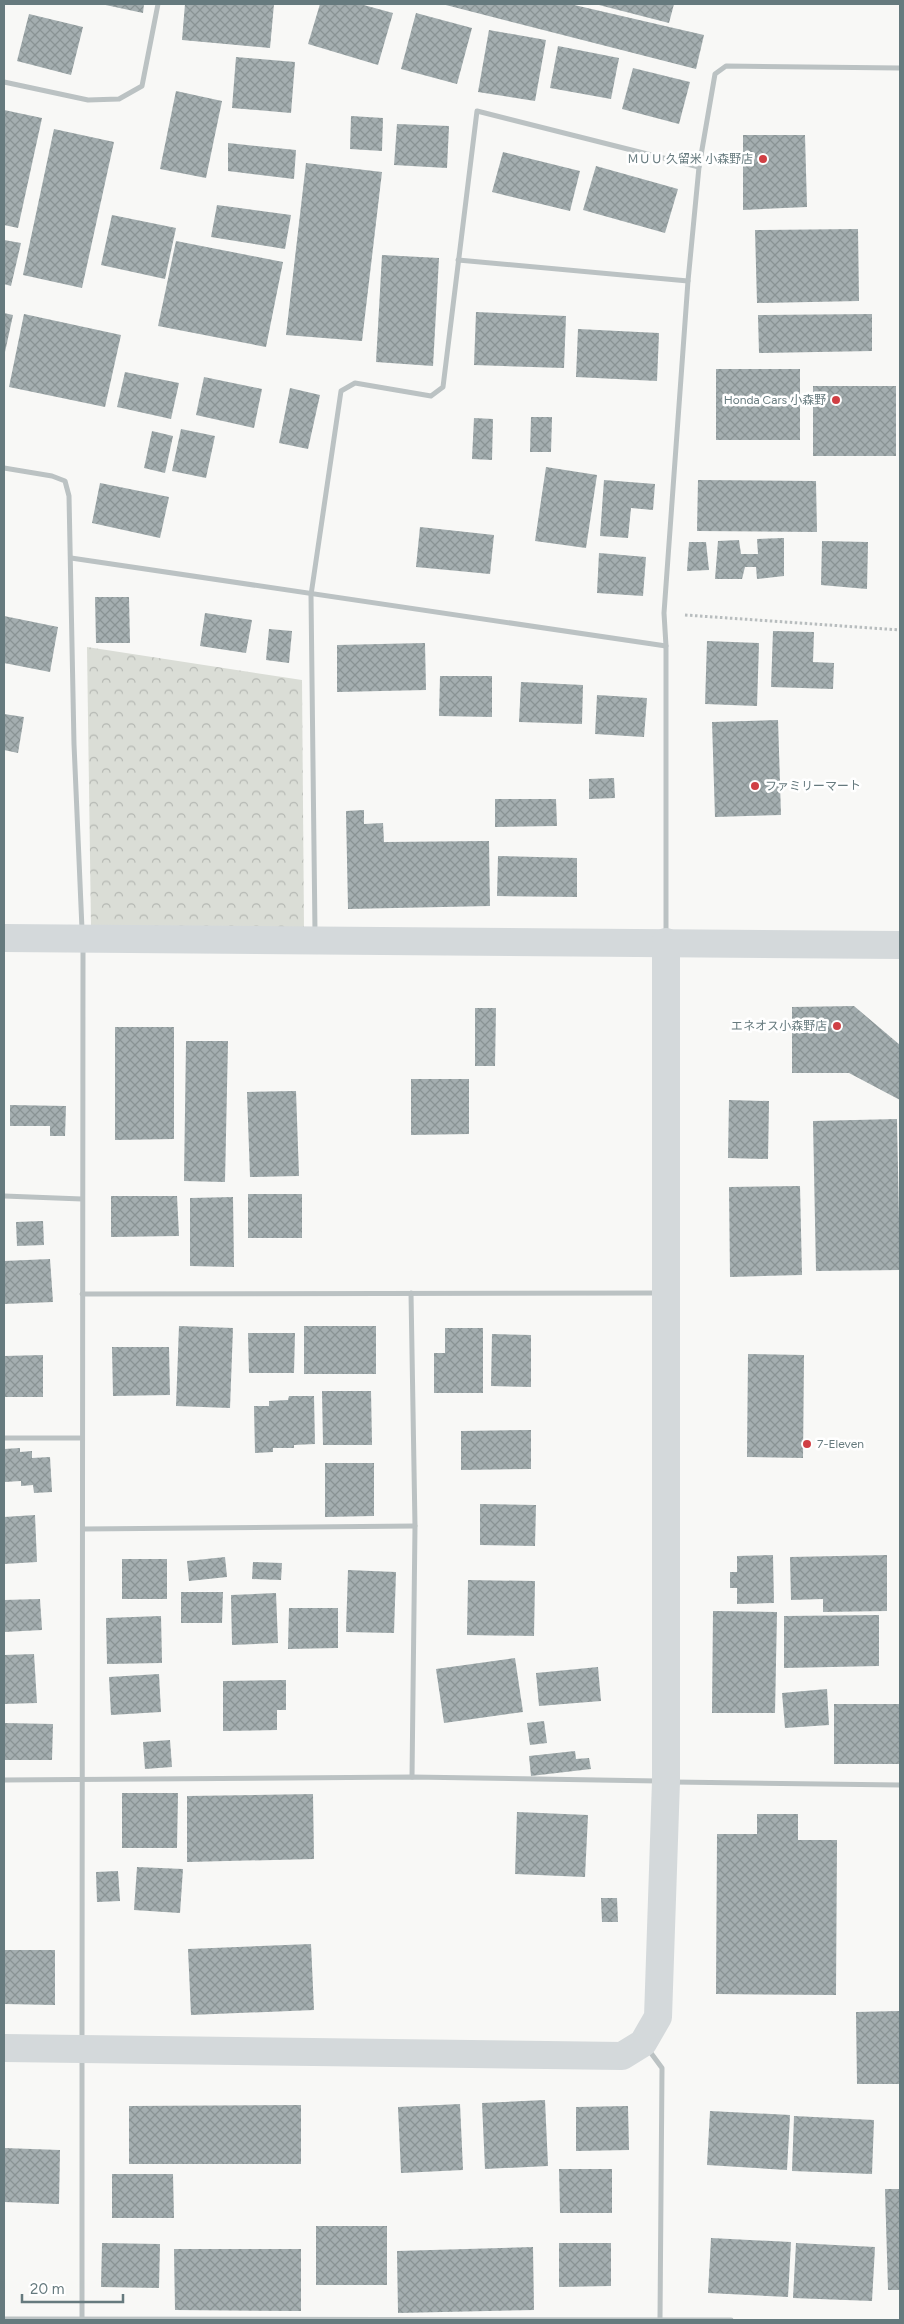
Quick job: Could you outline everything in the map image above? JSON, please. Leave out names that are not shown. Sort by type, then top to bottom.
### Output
[{"type":"street","points":[[4,82],[88,100],[119,99],[142,86],[158,4]]},
{"type":"street","points":[[4,2048],[622,2056],[643,2043],[658,2017],[666,1781],[666,646],[664,613],[688,281],[700,167],[715,74],[726,66],[900,68]]},
{"type":"street","points":[[315,940],[311,595],[341,392],[355,383],[431,396],[444,387],[476,111],[700,167]]},
{"type":"street","points":[[458,260],[688,281]]},
{"type":"street","points":[[4,468],[52,476],[65,481],[69,496],[74,744],[83,938],[82,2320]]},
{"type":"street","points":[[70,558],[666,646]]},
{"type":"street","points":[[4,938],[900,945]]},
{"type":"street","points":[[4,1196],[82,1199]]},
{"type":"street","points":[[411,1293],[415,1526],[412,1777]]},
{"type":"street","points":[[82,1294],[665,1293]]},
{"type":"street","points":[[4,1438],[82,1438]]},
{"type":"street","points":[[82,1530],[415,1526]]},
{"type":"street","points":[[4,1780],[412,1777],[900,1785]]},
{"type":"street","points":[[643,2043],[662,2068],[660,2319]]},
{"type":"street","points":[[4,2319],[731,2320]]},
{"type":"path","points":[[664,613],[900,630]]},
{"type":"green space","points":[[87,647],[302,680],[304,929],[91,927]]},
{"type":"building","points":[[101,4],[144,4],[143,13]]},
{"type":"building","points":[[185,4],[274,4],[270,48],[182,40]]},
{"type":"building","points":[[320,4],[360,4],[393,13],[378,65],[308,44]]},
{"type":"building","points":[[442,4],[570,4],[704,35],[696,69]]},
{"type":"building","points":[[595,4],[674,4],[669,23]]},
{"type":"building","points":[[416,13],[472,28],[457,84],[401,69]]},
{"type":"building","points":[[29,14],[83,27],[71,75],[17,61]]},
{"type":"building","points":[[489,30],[546,40],[535,101],[478,92]]},
{"type":"building","points":[[558,46],[619,58],[611,99],[550,88]]},
{"type":"building","points":[[236,57],[295,62],[291,113],[232,108]]},
{"type":"building","points":[[633,68],[690,82],[679,124],[622,109]]},
{"type":"building","points":[[176,91],[222,101],[206,178],[160,169]]},
{"type":"building","points":[[4,110],[42,118],[18,228],[4,225]]},
{"type":"building","points":[[351,116],[383,118],[382,151],[350,149]]},
{"type":"building","points":[[397,124],[449,126],[447,168],[394,165]]},
{"type":"building","points":[[54,129],[114,142],[82,288],[23,275]]},
{"type":"building","points":[[743,135],[805,135],[807,207],[743,210]]},
{"type":"building","points":[[228,143],[296,150],[294,179],[228,171]]},
{"type":"building","points":[[503,152],[580,171],[570,211],[492,192]]},
{"type":"building","points":[[306,163],[382,172],[362,341],[286,335]]},
{"type":"building","points":[[596,166],[678,189],[665,233],[583,210]]},
{"type":"building","points":[[217,205],[291,215],[285,249],[211,237]]},
{"type":"building","points":[[112,215],[176,228],[165,279],[101,265]]},
{"type":"building","points":[[858,229],[859,301],[757,303],[755,230]]},
{"type":"building","points":[[4,240],[21,243],[11,286],[4,284]]},
{"type":"building","points":[[176,241],[283,262],[266,347],[158,326]]},
{"type":"building","points":[[382,255],[439,258],[433,366],[376,362]]},
{"type":"building","points":[[476,312],[566,316],[564,368],[474,365]]},
{"type":"building","points":[[4,313],[13,315],[5,352],[4,352]]},
{"type":"building","points":[[24,314],[121,335],[105,407],[9,387]]},
{"type":"building","points":[[872,314],[872,351],[759,353],[758,315]]},
{"type":"building","points":[[578,329],[659,333],[657,381],[576,377]]},
{"type":"building","points":[[716,369],[800,369],[800,440],[716,440]]},
{"type":"building","points":[[125,372],[179,383],[171,419],[117,407]]},
{"type":"building","points":[[204,377],[262,389],[254,428],[196,415]]},
{"type":"building","points":[[813,386],[896,386],[896,456],[813,456]]},
{"type":"building","points":[[290,388],[320,395],[308,449],[279,443]]},
{"type":"building","points":[[531,417],[552,417],[551,452],[530,452]]},
{"type":"building","points":[[474,418],[493,419],[492,460],[472,459]]},
{"type":"building","points":[[181,429],[215,436],[206,478],[172,471]]},
{"type":"building","points":[[152,431],[173,436],[165,473],[144,468]]},
{"type":"building","points":[[546,467],[597,475],[586,548],[535,541]]},
{"type":"building","points":[[604,480],[655,484],[653,510],[631,508],[628,538],[600,536]]},
{"type":"building","points":[[698,480],[816,481],[817,532],[697,531]]},
{"type":"building","points":[[100,483],[169,497],[160,538],[92,523]]},
{"type":"building","points":[[420,527],[494,535],[490,574],[416,567]]},
{"type":"building","points":[[784,538],[784,576],[757,579],[756,567],[745,567],[742,579],[715,579],[718,541],[739,540],[741,554],[758,554],[757,539]]},
{"type":"building","points":[[822,541],[868,542],[867,589],[821,585]]},
{"type":"building","points":[[689,542],[706,542],[709,570],[687,571]]},
{"type":"building","points":[[599,553],[646,557],[643,596],[597,593]]},
{"type":"building","points":[[95,597],[129,597],[130,643],[96,643]]},
{"type":"building","points":[[205,613],[252,620],[246,653],[200,646]]},
{"type":"building","points":[[4,616],[58,627],[50,672],[4,663]]},
{"type":"building","points":[[269,629],[292,631],[289,663],[266,660]]},
{"type":"building","points":[[773,631],[814,632],[813,662],[834,663],[833,689],[771,687]]},
{"type":"building","points":[[707,641],[759,643],[757,706],[705,704]]},
{"type":"building","points":[[425,643],[426,690],[337,692],[337,645]]},
{"type":"building","points":[[440,676],[492,676],[492,717],[439,716]]},
{"type":"building","points":[[521,682],[583,685],[582,724],[519,722]]},
{"type":"building","points":[[597,695],[647,698],[644,737],[595,734]]},
{"type":"building","points":[[4,714],[24,717],[18,753],[4,750]]},
{"type":"building","points":[[778,720],[781,815],[715,817],[712,722]]},
{"type":"building","points":[[614,778],[615,798],[589,799],[589,779]]},
{"type":"building","points":[[495,799],[556,799],[557,826],[495,827]]},
{"type":"building","points":[[364,810],[364,824],[383,823],[384,842],[489,841],[490,906],[348,909],[346,811]]},
{"type":"building","points":[[498,856],[577,858],[577,897],[497,896]]},
{"type":"building","points":[[854,1006],[900,1045],[900,1100],[849,1073],[792,1073],[792,1007]]},
{"type":"building","points":[[475,1008],[496,1008],[495,1066],[475,1066]]},
{"type":"building","points":[[115,1027],[174,1027],[174,1139],[115,1140]]},
{"type":"building","points":[[186,1041],[228,1041],[225,1182],[184,1181]]},
{"type":"building","points":[[411,1079],[469,1079],[469,1134],[411,1135]]},
{"type":"building","points":[[296,1091],[299,1176],[250,1177],[247,1092]]},
{"type":"building","points":[[729,1100],[769,1101],[768,1159],[728,1158]]},
{"type":"building","points":[[10,1105],[66,1106],[65,1136],[50,1136],[50,1126],[10,1126]]},
{"type":"building","points":[[897,1119],[900,1270],[816,1271],[813,1121]]},
{"type":"building","points":[[800,1186],[802,1275],[730,1277],[729,1187]]},
{"type":"building","points":[[248,1194],[302,1194],[302,1238],[248,1238]]},
{"type":"building","points":[[111,1196],[177,1196],[179,1236],[111,1237]]},
{"type":"building","points":[[233,1197],[234,1267],[190,1266],[190,1198]]},
{"type":"building","points":[[43,1221],[44,1245],[17,1246],[16,1222]]},
{"type":"building","points":[[50,1259],[53,1302],[4,1304],[4,1261]]},
{"type":"building","points":[[179,1326],[233,1328],[230,1408],[176,1406]]},
{"type":"building","points":[[304,1326],[376,1326],[376,1374],[304,1374]]},
{"type":"building","points":[[445,1328],[483,1328],[483,1393],[434,1393],[434,1353],[445,1353]]},
{"type":"building","points":[[248,1333],[295,1333],[294,1373],[249,1373]]},
{"type":"building","points":[[492,1334],[531,1335],[531,1387],[491,1386]]},
{"type":"building","points":[[112,1347],[169,1347],[170,1395],[113,1396]]},
{"type":"building","points":[[748,1354],[804,1355],[803,1458],[747,1457]]},
{"type":"building","points":[[43,1355],[43,1397],[4,1397],[4,1356]]},
{"type":"building","points":[[322,1391],[371,1391],[372,1445],[323,1445]]},
{"type":"building","points":[[289,1396],[314,1396],[315,1444],[294,1445],[294,1448],[273,1448],[273,1452],[255,1453],[254,1406],[269,1406],[269,1401],[288,1400]]},
{"type":"building","points":[[531,1430],[531,1469],[461,1470],[461,1431]]},
{"type":"building","points":[[20,1448],[20,1452],[32,1451],[32,1458],[50,1457],[52,1492],[34,1493],[33,1485],[21,1486],[21,1481],[4,1482],[4,1449]]},
{"type":"building","points":[[325,1463],[374,1463],[374,1516],[325,1517]]},
{"type":"building","points":[[480,1504],[536,1505],[535,1546],[480,1545]]},
{"type":"building","points":[[35,1515],[37,1562],[4,1564],[4,1517]]},
{"type":"building","points":[[773,1555],[774,1603],[737,1604],[737,1588],[730,1588],[730,1572],[737,1572],[737,1556]]},
{"type":"building","points":[[887,1555],[887,1611],[823,1612],[823,1599],[791,1600],[790,1557]]},
{"type":"building","points":[[225,1557],[227,1577],[189,1581],[187,1561]]},
{"type":"building","points":[[122,1559],[167,1559],[167,1599],[122,1599]]},
{"type":"building","points":[[253,1562],[282,1563],[281,1580],[252,1579]]},
{"type":"building","points":[[348,1570],[396,1572],[394,1633],[346,1632]]},
{"type":"building","points":[[468,1580],[535,1581],[534,1636],[467,1635]]},
{"type":"building","points":[[181,1592],[223,1592],[222,1623],[181,1623]]},
{"type":"building","points":[[276,1593],[278,1643],[232,1645],[231,1595]]},
{"type":"building","points":[[40,1599],[42,1630],[4,1632],[4,1600]]},
{"type":"building","points":[[289,1608],[338,1608],[338,1648],[288,1649]]},
{"type":"building","points":[[713,1611],[777,1612],[775,1713],[712,1713]]},
{"type":"building","points":[[879,1615],[879,1666],[784,1668],[784,1616]]},
{"type":"building","points":[[161,1616],[162,1663],[107,1664],[106,1618]]},
{"type":"building","points":[[34,1654],[37,1703],[4,1704],[4,1655]]},
{"type":"building","points":[[515,1658],[523,1712],[444,1723],[436,1669]]},
{"type":"building","points":[[598,1667],[601,1701],[539,1706],[536,1673]]},
{"type":"building","points":[[159,1674],[161,1712],[111,1715],[109,1677]]},
{"type":"building","points":[[286,1680],[286,1710],[277,1710],[277,1730],[223,1731],[223,1681]]},
{"type":"building","points":[[827,1689],[829,1725],[785,1728],[782,1693]]},
{"type":"building","points":[[834,1704],[900,1704],[900,1764],[834,1764]]},
{"type":"building","points":[[544,1721],[547,1743],[530,1745],[527,1723]]},
{"type":"building","points":[[4,1723],[53,1724],[52,1760],[4,1760]]},
{"type":"building","points":[[170,1740],[172,1767],[145,1769],[143,1742]]},
{"type":"building","points":[[575,1751],[576,1759],[589,1758],[591,1769],[531,1776],[529,1756]]},
{"type":"building","points":[[122,1793],[178,1793],[177,1848],[122,1848]]},
{"type":"building","points":[[313,1794],[314,1859],[187,1862],[187,1796]]},
{"type":"building","points":[[517,1812],[588,1815],[585,1877],[515,1874]]},
{"type":"building","points":[[757,1814],[798,1814],[798,1840],[837,1840],[836,1995],[716,1994],[717,1834],[757,1834]]},
{"type":"building","points":[[137,1867],[183,1869],[180,1913],[134,1910]]},
{"type":"building","points":[[118,1871],[120,1901],[97,1902],[96,1872]]},
{"type":"building","points":[[601,1898],[617,1898],[618,1922],[602,1922]]},
{"type":"building","points":[[311,1944],[314,2010],[191,2015],[188,1949]]},
{"type":"building","points":[[4,1950],[55,1950],[55,2005],[4,2004]]},
{"type":"building","points":[[900,2011],[900,2084],[857,2084],[856,2012]]},
{"type":"building","points":[[545,2100],[548,2166],[485,2169],[482,2103]]},
{"type":"building","points":[[460,2104],[463,2170],[401,2173],[398,2107]]},
{"type":"building","points":[[301,2105],[301,2164],[129,2164],[129,2106]]},
{"type":"building","points":[[628,2106],[629,2150],[576,2151],[576,2107]]},
{"type":"building","points":[[710,2111],[790,2115],[787,2170],[707,2165]]},
{"type":"building","points":[[794,2116],[874,2120],[872,2174],[792,2171]]},
{"type":"building","points":[[4,2148],[60,2150],[59,2204],[4,2202]]},
{"type":"building","points":[[559,2169],[612,2169],[612,2213],[560,2213]]},
{"type":"building","points":[[112,2174],[173,2174],[174,2218],[112,2218]]},
{"type":"building","points":[[885,2189],[900,2189],[900,2290],[888,2290]]},
{"type":"building","points":[[316,2226],[387,2226],[387,2285],[316,2285]]},
{"type":"building","points":[[711,2238],[791,2242],[788,2297],[708,2293]]},
{"type":"building","points":[[102,2243],[160,2244],[159,2288],[101,2287]]},
{"type":"building","points":[[559,2243],[611,2243],[611,2286],[559,2287]]},
{"type":"building","points":[[796,2243],[875,2247],[872,2301],[793,2298]]},
{"type":"building","points":[[533,2247],[534,2310],[398,2313],[397,2251]]},
{"type":"building","points":[[174,2249],[301,2249],[301,2311],[175,2310]]},
{"type":"place","name":"ＭＵＵ 久留米 小森野店","points":[[763,159]]},
{"type":"place","name":"Honda Cars 小森野","points":[[836,400]]},
{"type":"place","name":"ファミリーマート","points":[[755,786]]},
{"type":"place","name":"エネオス小森野店","points":[[837,1026]]},
{"type":"place","name":"7-Eleven","points":[[807,1444]]}]
